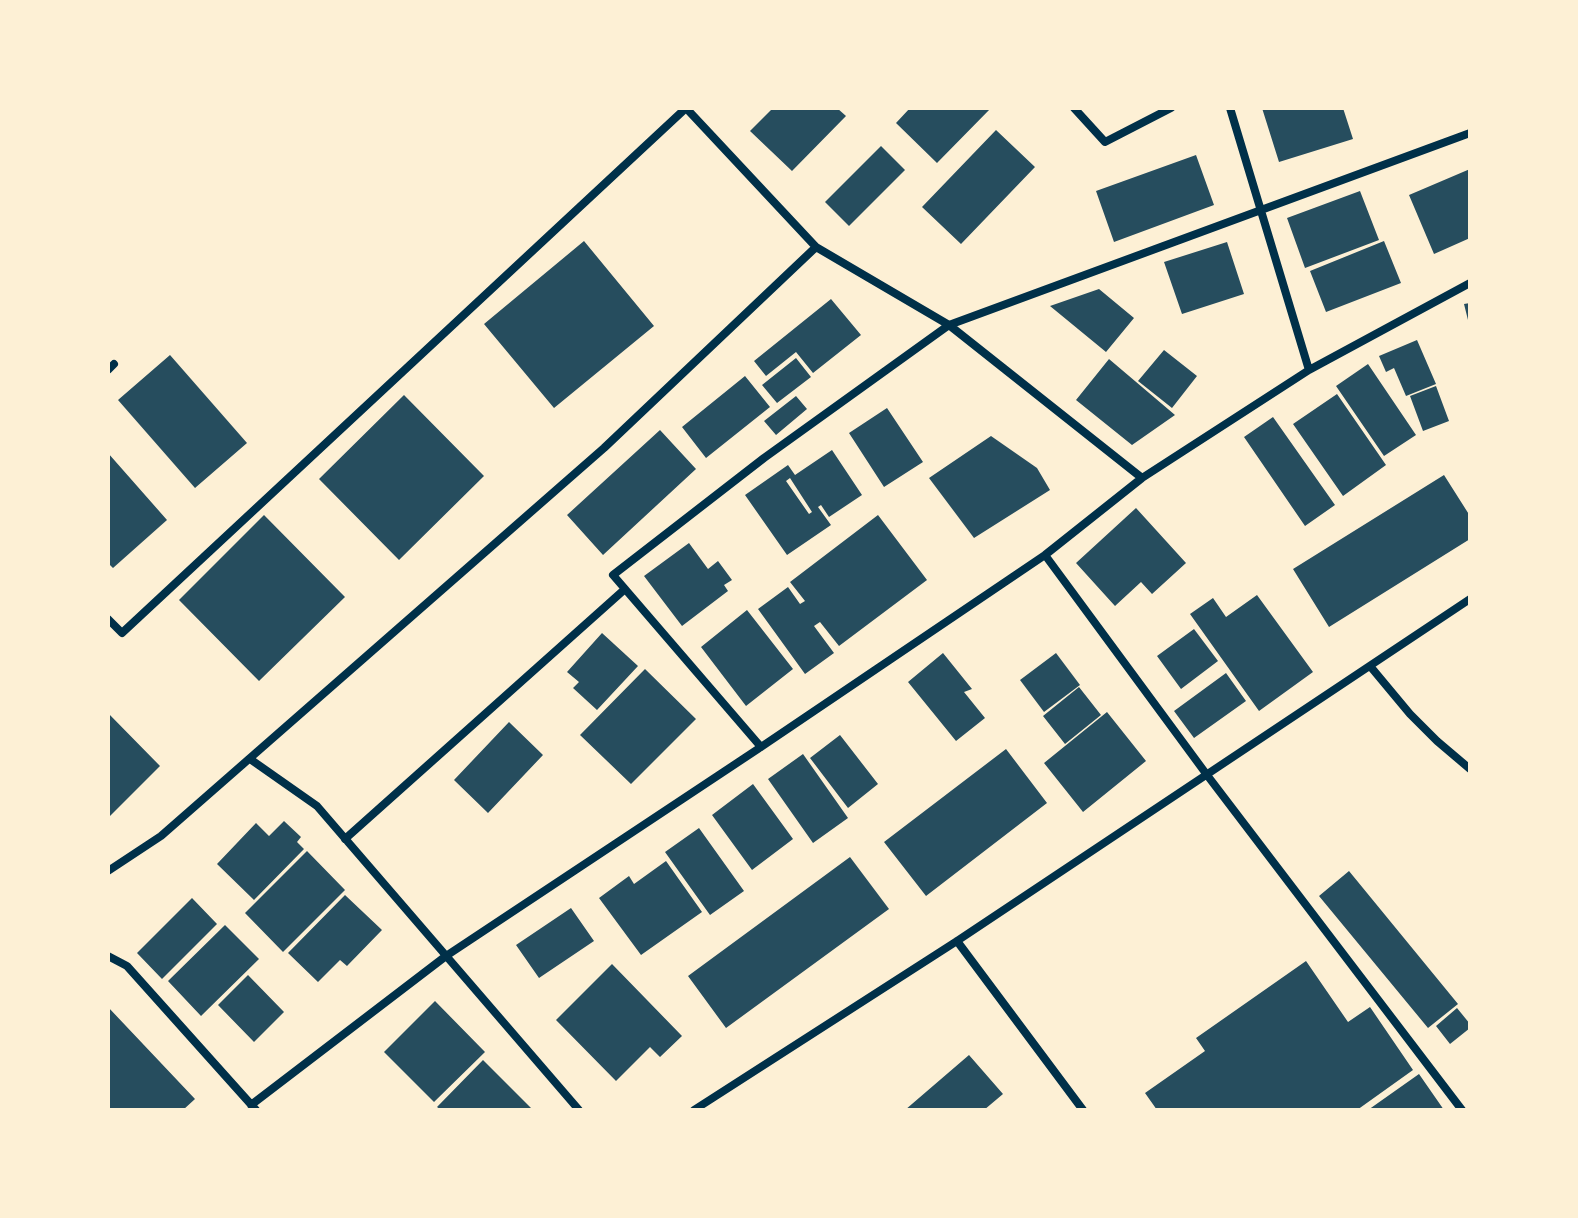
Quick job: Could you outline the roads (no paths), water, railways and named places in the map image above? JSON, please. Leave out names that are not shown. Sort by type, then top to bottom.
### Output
[{"type":"street","points":[[108,619],[122,633],[686,108],[816,247],[949,325],[1142,478]]},
{"type":"street","points":[[1074,108],[1105,142],[1171,108]]},
{"type":"street","points":[[1230,108],[1309,370]]},
{"type":"street","points":[[761,747],[613,575],[764,458],[949,325],[1470,133]]},
{"type":"street","points":[[108,871],[161,836],[604,448],[816,247]]},
{"type":"street","points":[[108,956],[127,966],[254,1108],[446,956],[1045,555],[1142,478],[1309,370],[1470,283]]},
{"type":"street","points":[[1045,555],[1207,775],[1462,1110]]},
{"type":"street","points":[[345,839],[625,589]]},
{"type":"street","points":[[696,1109],[957,941],[1470,599]]},
{"type":"street","points":[[1370,666],[1410,714],[1470,769]]},
{"type":"street","points":[[250,759],[317,806],[579,1110]]},
{"type":"street","points":[[957,941],[1083,1110]]}]
